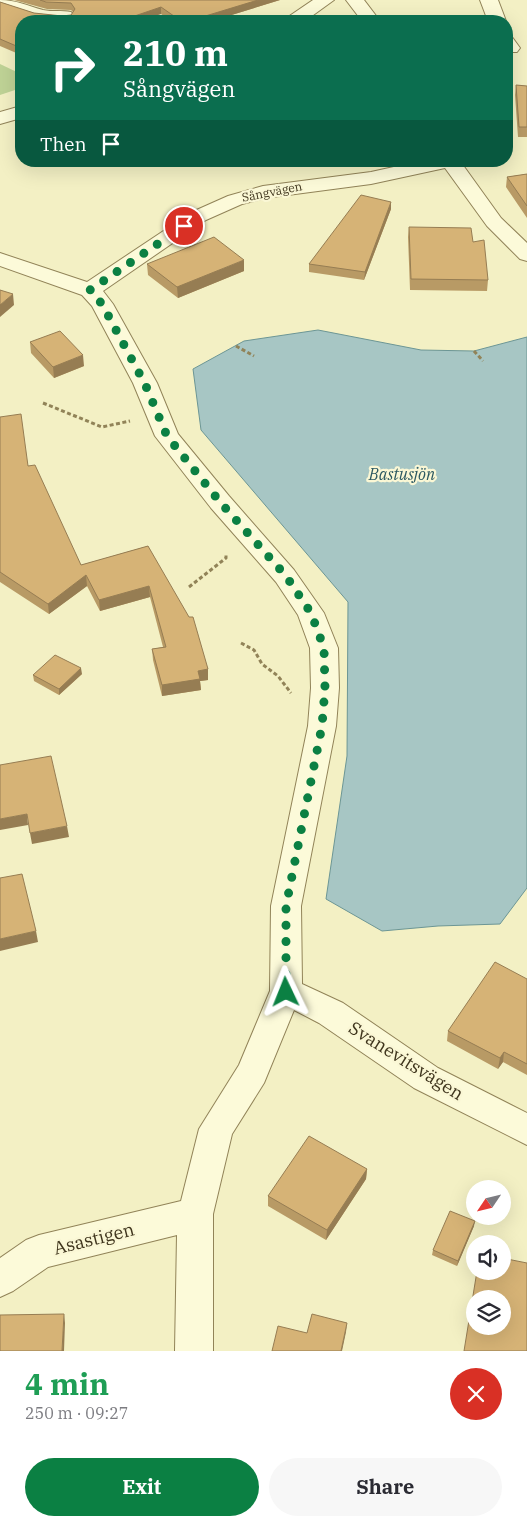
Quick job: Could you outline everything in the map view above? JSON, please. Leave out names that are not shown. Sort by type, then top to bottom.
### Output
[{"type":"street","points":[[303,15],[325,0]]},
{"type":"street","points":[[355,0],[366,15]]},
{"type":"street","points":[[490,0],[495,15]]},
{"type":"street","points":[[0,1],[42,15]]},
{"type":"street","points":[[0,118],[15,114]]},
{"type":"street","name":"Sångvägen","points":[[90,290],[199,216],[235,200],[263,192],[372,178],[422,167]]},
{"type":"street","points":[[454,167],[494,222],[527,255]]},
{"type":"street","points":[[0,259],[90,290],[102,304],[145,384],[167,436],[233,516],[286,576],[311,613],[324,648],[325,688],[322,726],[286,906],[286,992],[252,1073],[216,1129],[195,1214],[194,1351]]},
{"type":"street","name":"Svanevitsvägen","points":[[286,992],[330,1013],[426,1078],[527,1130]]},
{"type":"street","name":"Asastigen","points":[[0,1279],[40,1252],[195,1214]]},
{"type":"path","points":[[236,346],[254,356]]},
{"type":"path","points":[[474,351],[483,362]]},
{"type":"path","points":[[43,403],[102,427],[140,418],[145,384]]},
{"type":"path","points":[[190,587],[226,558],[233,516]]},
{"type":"path","points":[[241,643],[254,650],[262,664],[278,676],[296,699]]},
{"type":"green space","points":[[0,64],[15,71],[15,90],[0,95]]},
{"type":"water","name":"Bastusjön","points":[[318,330],[421,350],[474,351],[527,337],[527,888],[500,924],[438,926],[382,931],[326,899],[347,756],[348,602],[201,430],[193,369],[244,341]]},
{"type":"building","points":[[40,0],[258,0],[209,15],[172,15],[161,7],[138,15],[71,15],[75,9],[71,3]]},
{"type":"building","points":[[0,2],[34,13],[53,15],[15,15],[15,45],[0,39]]},
{"type":"building","points":[[516,85],[527,86],[527,127],[519,127]]},
{"type":"building","points":[[527,174],[527,206],[507,177]]},
{"type":"building","points":[[361,195],[391,202],[365,272],[309,264]]},
{"type":"building","points":[[409,227],[471,228],[473,242],[484,240],[488,280],[411,279]]},
{"type":"building","points":[[214,237],[244,260],[177,287],[147,264]]},
{"type":"building","points":[[0,290],[13,294],[0,305]]},
{"type":"building","points":[[60,331],[83,355],[53,367],[30,342]]},
{"type":"building","points":[[21,414],[28,466],[35,465],[81,565],[148,546],[189,617],[193,617],[208,669],[198,671],[200,679],[162,685],[152,649],[166,647],[149,586],[99,600],[86,575],[48,604],[0,572],[0,417]]},
{"type":"building","points":[[55,655],[81,668],[59,689],[33,675]]},
{"type":"building","points":[[51,756],[67,826],[30,833],[27,814],[0,819],[0,765]]},
{"type":"building","points":[[22,874],[36,931],[0,939],[0,878]]},
{"type":"building","points":[[495,962],[527,979],[527,1064],[504,1052],[500,1058],[448,1031]]},
{"type":"building","points":[[309,1136],[367,1169],[327,1230],[268,1196]]},
{"type":"building","points":[[450,1211],[466,1217],[466,1225],[473,1225],[469,1235],[466,1235],[466,1242],[458,1261],[433,1250]]},
{"type":"building","points":[[511,1260],[527,1263],[527,1351],[464,1351],[467,1335],[511,1335],[511,1290],[474,1290],[476,1280],[511,1280]]},
{"type":"building","points":[[64,1314],[62,1351],[0,1351],[0,1315]]},
{"type":"building","points":[[312,1314],[347,1323],[341,1351],[272,1351],[278,1326],[307,1333]]},
{"type":"route","points":[[184,226],[90,290],[102,304],[145,384],[167,436],[220,502],[286,576],[311,613],[324,648],[325,688],[322,726],[286,906],[286,992]]}]
